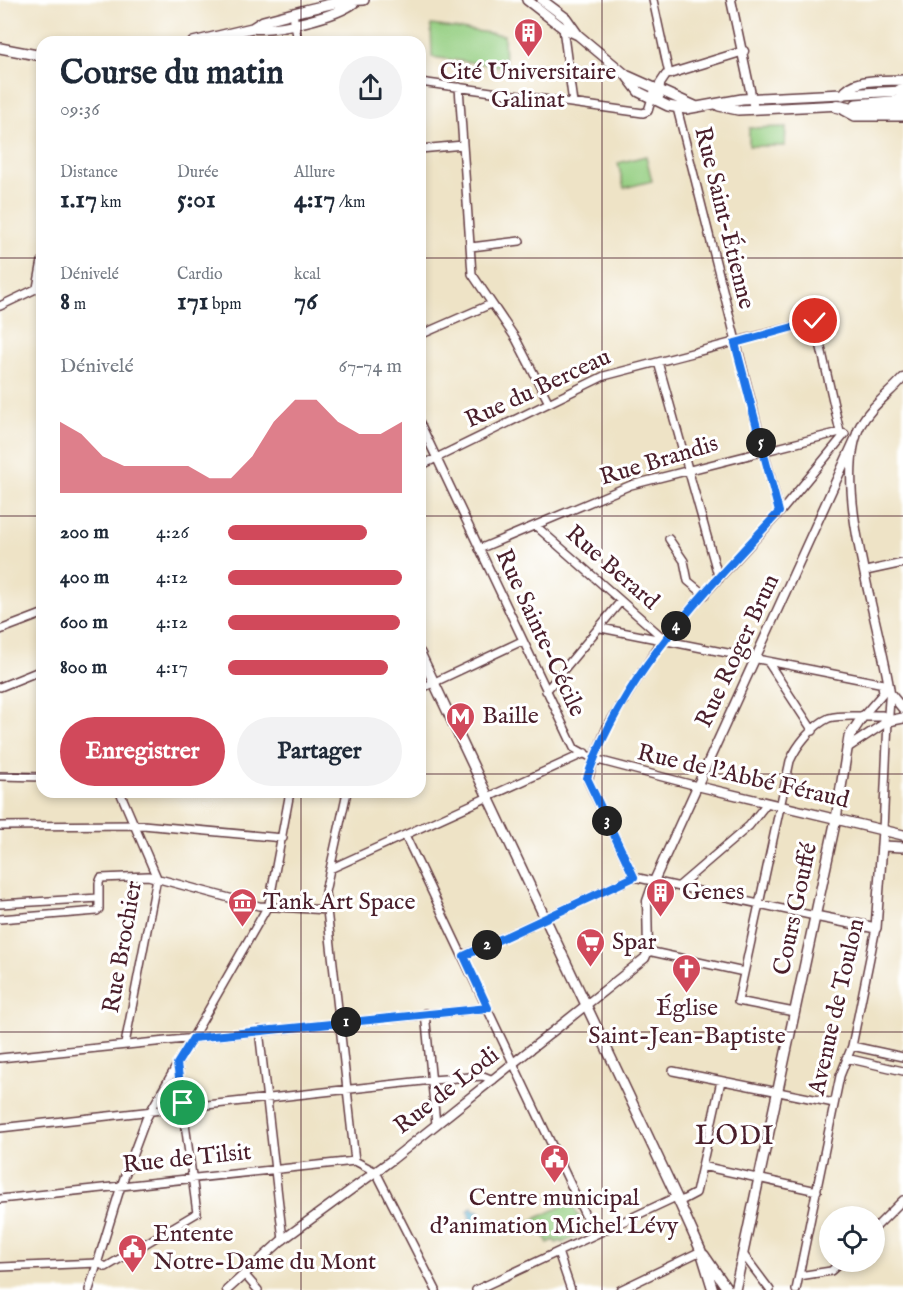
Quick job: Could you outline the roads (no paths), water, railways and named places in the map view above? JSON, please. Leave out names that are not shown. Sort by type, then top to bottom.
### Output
[{"type":"highway","points":[[840,100],[853,109],[903,109]]},
{"type":"main road","points":[[527,0],[563,28],[578,35],[626,75],[639,92],[655,101],[677,108],[716,106],[749,109],[874,98],[902,90]]},
{"type":"main road","points":[[218,36],[252,28],[266,29],[294,18],[346,10],[359,1]]},
{"type":"main road","points":[[546,1],[575,27],[578,35]]},
{"type":"main road","points":[[0,48],[36,55]]},
{"type":"main road","points":[[626,75],[695,106]]},
{"type":"main road","points":[[840,100],[851,86],[863,83],[902,90]]},
{"type":"main road","points":[[716,106],[754,99],[840,100],[855,116],[903,116]]},
{"type":"main road","points":[[426,666],[678,1199],[701,1251],[713,1290]]},
{"type":"main road","points":[[863,716],[882,716],[888,721],[903,718]]},
{"type":"main road","name":"Cours Gouffé","points":[[735,1290],[836,819],[847,748],[852,731],[863,716]]},
{"type":"main road","name":"Rue de l'Abbé Féraud","points":[[836,819],[903,836]]},
{"type":"main road","name":"Avenue de Toulon","points":[[876,928],[884,830]]},
{"type":"main road","points":[[883,846],[903,847]]},
{"type":"main road","points":[[815,915],[876,928]]},
{"type":"main road","points":[[701,1251],[728,1290]]},
{"type":"street","points":[[653,0],[669,74]]},
{"type":"street","points":[[732,0],[754,99],[749,109]]},
{"type":"street","points":[[546,1],[546,14]]},
{"type":"street","points":[[294,18],[297,36]]},
{"type":"street","points":[[563,28],[573,103]]},
{"type":"street","points":[[426,83],[643,113],[648,111],[655,101],[657,89],[663,78],[669,74],[744,51]]},
{"type":"street","points":[[459,87],[472,274],[516,339],[549,403]]},
{"type":"street","name":"Rue Saint-Étienne","points":[[677,108],[779,512]]},
{"type":"street","points":[[426,148],[463,145]]},
{"type":"street","points":[[471,247],[520,241]]},
{"type":"street","points":[[0,306],[36,288]]},
{"type":"street","points":[[426,332],[491,304]]},
{"type":"street","name":"Rue du Berceau","points":[[426,463],[604,376],[815,321],[842,433]]},
{"type":"street","points":[[658,362],[719,579]]},
{"type":"street","name":"Avenue de Toulon","points":[[884,830],[888,721],[886,688],[849,482],[856,437],[871,410],[903,378]]},
{"type":"street","points":[[634,877],[588,781],[607,727],[663,639],[779,512],[842,433]]},
{"type":"street","name":"Rue Brandis","points":[[479,549],[631,485],[842,433],[856,437]]},
{"type":"street","name":"Rue Sainte-Cécile","points":[[426,436],[574,748],[594,759]]},
{"type":"street","name":"Rue Roger Brun","points":[[654,881],[842,474],[856,437]]},
{"type":"street","points":[[842,474],[849,482]]},
{"type":"street","name":"Rue Berard","points":[[536,526],[663,639]]},
{"type":"street","points":[[669,539],[684,561],[688,581],[705,595]]},
{"type":"street","points":[[866,571],[903,564]]},
{"type":"street","points":[[546,691],[621,602]]},
{"type":"street","points":[[0,630],[36,616]]},
{"type":"street","points":[[601,628],[757,658],[886,688],[863,716],[831,717],[813,731],[794,751],[738,1001],[794,1012]]},
{"type":"street","points":[[426,686],[522,641]]},
{"type":"street","points":[[768,662],[813,731]]},
{"type":"street","points":[[0,687],[36,672]]},
{"type":"street","name":"Avenue de Toulon","points":[[886,688],[903,709]]},
{"type":"street","points":[[847,748],[888,721]]},
{"type":"street","points":[[330,869],[585,753]]},
{"type":"street","name":"Rue de l'Abbé Féraud","points":[[594,759],[836,819]]},
{"type":"street","points":[[0,776],[36,777]]},
{"type":"street","name":"Rue Brochier","points":[[123,798],[157,878],[125,1044]]},
{"type":"street","points":[[89,1290],[121,1186],[150,1113],[269,904],[289,798]]},
{"type":"street","points":[[346,798],[326,892],[355,1161],[376,1172],[436,1290]]},
{"type":"street","points":[[679,886],[749,826],[767,803]]},
{"type":"street","points":[[0,826],[135,826],[283,838]]},
{"type":"street","points":[[405,835],[594,1234]]},
{"type":"street","points":[[0,918],[97,911],[101,878],[148,876],[259,906],[269,904],[328,910]]},
{"type":"street","points":[[464,956],[634,877],[815,915]]},
{"type":"street","points":[[654,881],[647,901],[648,951],[744,972]]},
{"type":"street","points":[[0,904],[99,898]]},
{"type":"street","name":"Avenue de Toulon","points":[[796,1290],[834,1103],[846,1058],[852,1046],[876,928]]},
{"type":"street","name":"Rue de Lodi","points":[[227,1290],[283,1240],[376,1172],[514,1064],[645,958],[648,951]]},
{"type":"street","points":[[0,1058],[488,1008]]},
{"type":"street","points":[[425,1013],[436,1124]]},
{"type":"street","points":[[259,1030],[283,1240]]},
{"type":"street","points":[[852,1046],[903,1058]]},
{"type":"street","points":[[846,1058],[903,1071]]},
{"type":"street","points":[[0,1267],[98,1263],[106,1267],[196,1213],[177,1064]]},
{"type":"street","points":[[673,1071],[834,1103]]},
{"type":"street","points":[[0,1128],[432,1080],[483,1076],[493,1080]]},
{"type":"street","points":[[476,1290],[594,1234],[696,1193],[721,1081]]},
{"type":"street","name":"Rue de Tilsit","points":[[0,1199],[355,1161]]},
{"type":"street","points":[[702,1167],[817,1191]]},
{"type":"street","points":[[885,1218],[903,1200]]},
{"type":"street","points":[[620,1290],[701,1251]]},
{"type":"street","points":[[558,1252],[571,1290]]},
{"type":"street","points":[[743,1254],[770,1290]]},
{"type":"street","points":[[799,1276],[825,1272]]},
{"type":"street","points":[[244,1274],[258,1290]]},
{"type":"water","points":[[472,1207],[474,1211],[478,1210],[481,1216],[478,1218],[482,1228],[472,1233],[467,1223],[471,1221],[468,1211]]},
{"type":"place","name":"Cité Universitaire Galinat","points":[[528,58]]},
{"type":"place","name":"Baille","points":[[461,742]]},
{"type":"place","name":"Genes","points":[[661,918]]},
{"type":"place","name":"Tank Art Space","points":[[242,928]]},
{"type":"place","name":"Spar","points":[[591,968]]},
{"type":"place","name":"Église Saint-Jean-Baptiste","points":[[687,994]]},
{"type":"place","name":"Centre municipal d'animation Michel Lévy","points":[[554,1184]]},
{"type":"place","name":"Entente Notre-Dame du Mont","points":[[132,1274]]},
{"type":"district","name":"LODI","points":[[735,1137]]}]
